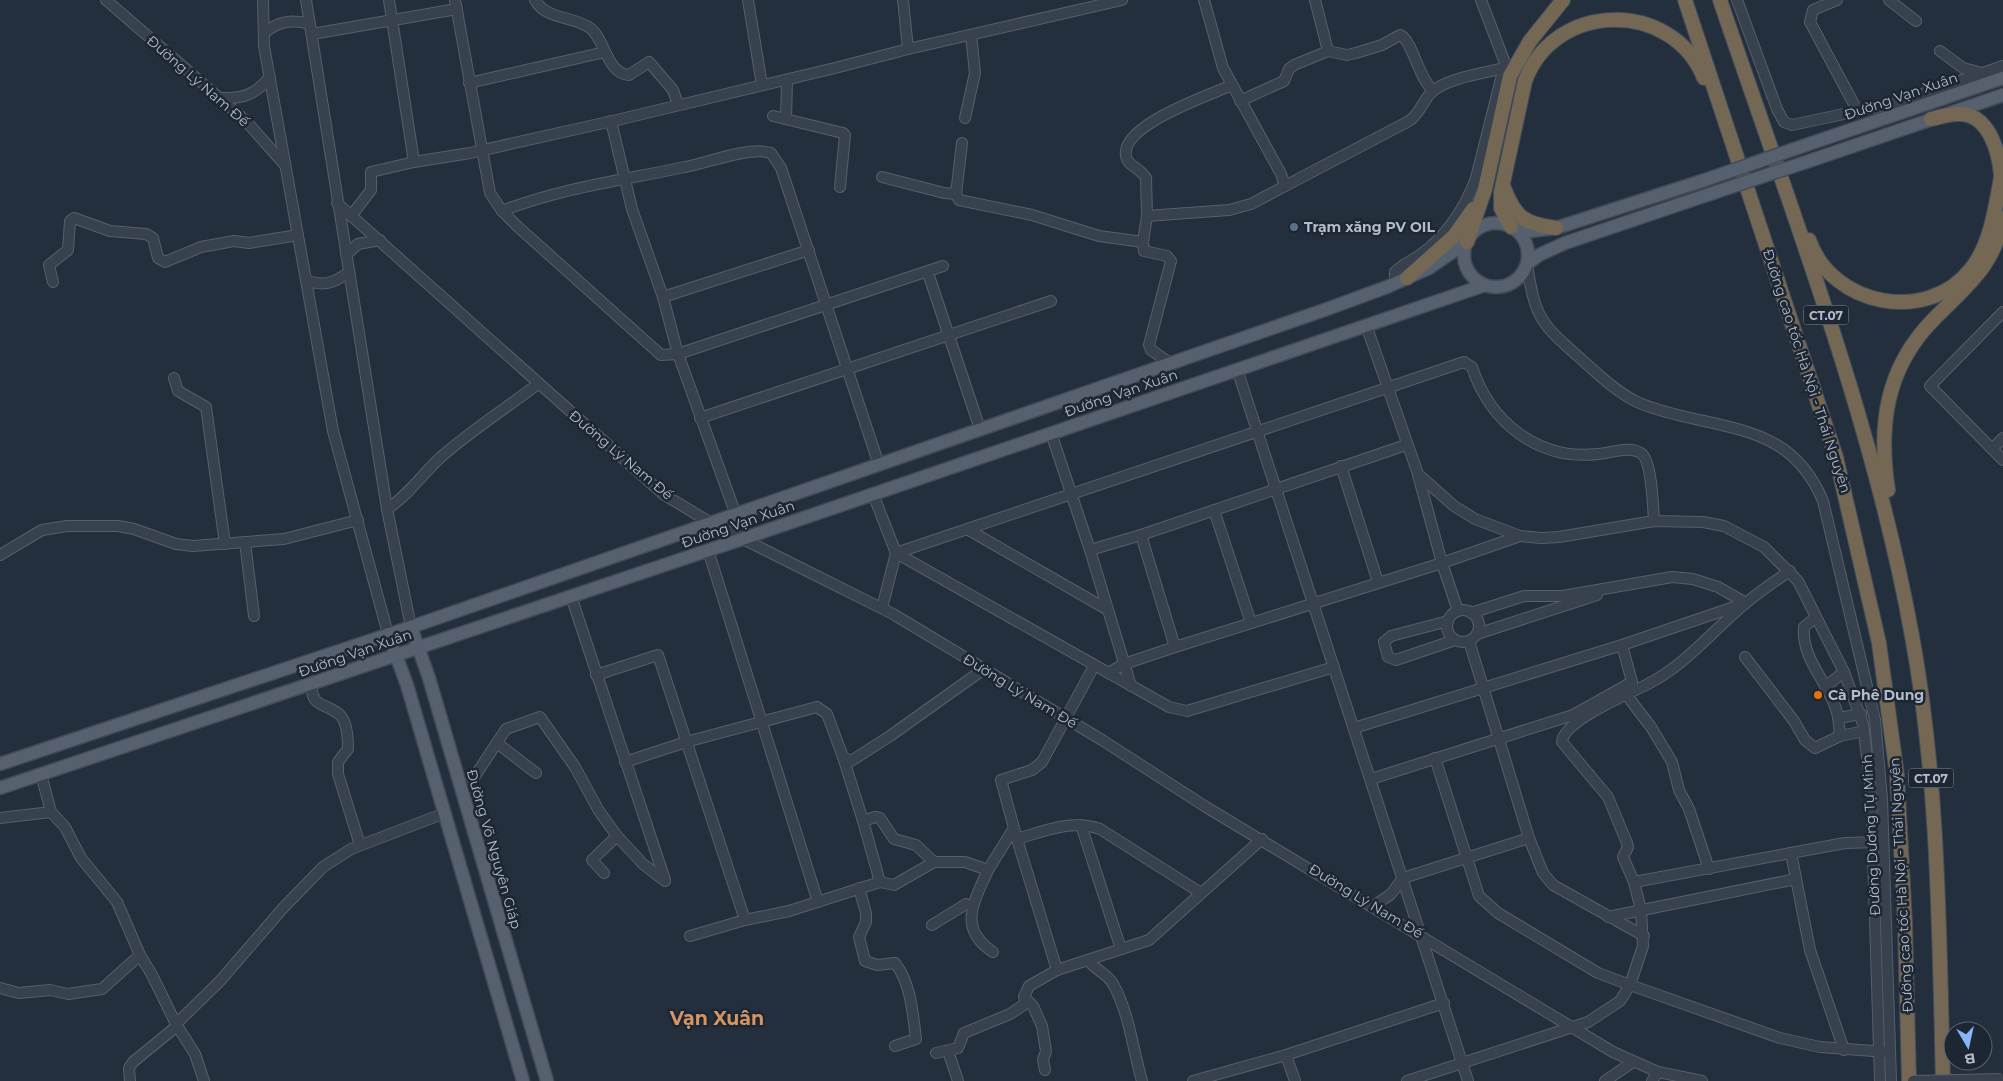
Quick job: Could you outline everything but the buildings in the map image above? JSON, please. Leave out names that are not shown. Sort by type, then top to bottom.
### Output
[{"type":"highway","points":[[1467,242],[1485,189],[1510,76],[1530,42],[1563,0]]},
{"type":"highway","name":"Đường cao tốc Hà Nội - Thái Nguyên","points":[[1685,0],[1792,318],[1836,457],[1880,643],[1897,775],[1905,923],[1909,1081]]},
{"type":"highway","name":"CT.07","points":[[1720,0],[1869,447],[1913,636],[1931,772],[1939,922],[1943,1081]]},
{"type":"highway","points":[[1728,0],[1811,246],[1825,267],[1849,288],[1878,300],[1905,302],[1935,296],[1962,279],[1980,256],[1986,242],[2002,171],[1994,142],[1986,129],[1975,119],[1960,114],[1931,119]]},
{"type":"highway","points":[[1511,227],[1501,208],[1503,184],[1525,81],[1531,63],[1542,48],[1563,29],[1577,20],[1592,16],[1624,13],[1654,23],[1673,34],[1683,44],[1702,71],[1741,192],[1792,318]]},
{"type":"highway","points":[[1503,184],[1510,202],[1524,221],[1536,226],[1556,228]]},
{"type":"highway","points":[[1401,280],[1454,236],[1470,216],[1485,189]]},
{"type":"highway","points":[[1913,636],[1902,553],[1884,464],[1887,404],[1893,382],[1904,358],[1916,340],[1979,275],[1989,261],[1997,243],[2003,218]]},
{"type":"main road","name":"Đường Vạn Xuân","points":[[1556,228],[2003,78]]},
{"type":"main road","points":[[1556,228],[1531,231],[1491,224],[1481,227],[1467,242],[1464,257],[1468,272],[1475,280],[1485,285],[1494,287],[1505,286],[1519,278],[1527,264],[1539,255],[1565,242],[1815,160],[2003,95]]},
{"type":"main road","points":[[1511,227],[1526,243],[1528,253],[1527,264]]},
{"type":"main road","name":"Đường Vạn Xuân","points":[[0,764],[411,627],[1170,363],[1401,280],[1429,268],[1467,242]]},
{"type":"main road","name":"Đường Vạn Xuân","points":[[0,788],[745,538],[1485,285]]},
{"type":"main road","name":"Đường Võ Nguyên Giáp","points":[[411,627],[463,794],[547,1081]]},
{"type":"main road","points":[[388,634],[445,813],[523,1081]]},
{"type":"main road","points":[[449,827],[470,821]]},
{"type":"street","name":"Đường Lý Nam Đế","points":[[106,0],[245,120],[286,166]]},
{"type":"street","points":[[263,0],[264,33],[270,77],[333,431],[388,634]]},
{"type":"street","points":[[306,0],[387,509],[411,627]]},
{"type":"street","points":[[389,0],[414,162]]},
{"type":"street","points":[[535,0],[552,14],[589,27],[599,37],[605,52],[615,67],[626,75],[648,62],[673,90],[678,106]]},
{"type":"street","points":[[748,0],[762,85]]},
{"type":"street","points":[[903,0],[908,49]]},
{"type":"street","points":[[350,216],[371,190],[371,172],[414,162],[481,151],[678,106],[908,49],[1122,0]]},
{"type":"street","points":[[1204,0],[1212,36],[1232,85],[1281,174],[1285,186]]},
{"type":"street","points":[[1315,0],[1328,51]]},
{"type":"street","points":[[1401,280],[1395,272],[1424,252],[1442,235],[1470,193],[1494,98],[1505,63],[1481,0]]},
{"type":"street","points":[[1737,0],[1766,77],[1776,110],[1784,122],[1792,125],[1896,103],[2003,66]]},
{"type":"street","points":[[1837,0],[1813,10],[1810,22],[1856,110]]},
{"type":"street","points":[[1889,0],[1916,20]]},
{"type":"street","points":[[264,33],[279,23],[288,21],[311,29],[392,20],[456,5],[490,193],[502,211],[661,355],[678,354],[928,273],[943,266]]},
{"type":"street","points":[[965,118],[975,73],[971,35]]},
{"type":"street","points":[[1240,101],[1284,81],[1289,69],[1294,65],[1328,51],[1347,55],[1382,44],[1396,36],[1403,36],[1428,86],[1433,90]]},
{"type":"street","points":[[1940,51],[1963,68],[1982,74]]},
{"type":"street","points":[[469,84],[605,52]]},
{"type":"street","points":[[1147,216],[1229,210],[1251,204],[1409,121],[1419,113],[1433,90],[1450,82],[1504,68]]},
{"type":"street","points":[[219,98],[243,98],[252,94],[270,77]]},
{"type":"street","points":[[786,120],[787,80]]},
{"type":"street","points":[[1170,363],[1151,350],[1149,345],[1171,261],[1167,256],[1147,252],[1142,242],[1147,216],[1146,178],[1144,174],[1127,161],[1125,152],[1134,138],[1161,115],[1232,85]]},
{"type":"street","points":[[773,116],[841,132],[845,135],[840,187]]},
{"type":"street","points":[[611,121],[624,178],[662,296],[678,354],[736,515]]},
{"type":"street","points":[[956,194],[962,143]]},
{"type":"street","points":[[502,211],[523,203],[624,178],[683,168],[754,151],[771,153],[781,168],[828,304],[847,370],[879,465]]},
{"type":"street","points":[[882,177],[944,193],[956,194],[962,201],[1032,215],[1098,236],[1142,242]]},
{"type":"street","name":"Đường Lý Nam Đế","points":[[337,203],[663,494],[711,523],[745,538],[882,608],[1066,718],[1206,807],[1374,906],[1655,1077],[1702,1081]]},
{"type":"street","points":[[54,282],[49,265],[68,250],[70,221],[74,218],[110,231],[146,234],[152,238],[158,258],[166,262],[201,247],[234,241],[248,244],[298,235]]},
{"type":"street","points":[[346,254],[358,244],[380,240]]},
{"type":"street","points":[[662,296],[809,250]]},
{"type":"street","name":"Đường Dương Tự Minh","points":[[1527,264],[1532,296],[1538,314],[1548,331],[1613,387],[1636,401],[1665,412],[1765,438],[1804,466],[1816,485],[1823,502],[1875,720],[1882,799],[1877,842]]},
{"type":"street","points":[[306,280],[322,285],[330,283],[349,272]]},
{"type":"street","points":[[928,273],[980,430]]},
{"type":"street","points":[[700,418],[1051,301]]},
{"type":"street","points":[[2003,312],[1930,386],[2003,460]]},
{"type":"street","name":"Đường Dương Tự Minh","points":[[1366,325],[1386,388],[1418,474],[1461,511],[1498,529],[1520,536],[1559,538],[1654,521],[1703,522],[1724,526],[1764,547],[1790,571],[1844,672],[1860,714],[1864,731],[1877,842],[1885,1052],[1891,1081]]},
{"type":"street","points":[[896,553],[1464,362],[1469,363],[1482,394],[1503,422],[1533,443],[1572,455],[1597,454],[1631,449],[1643,454],[1648,464],[1654,521]]},
{"type":"street","points":[[1237,369],[1468,1081]]},
{"type":"street","points":[[174,378],[178,391],[206,407],[225,544]]},
{"type":"street","points":[[387,509],[403,498],[433,464],[454,446],[538,384]]},
{"type":"street","points":[[1051,433],[1090,550],[1131,686]]},
{"type":"street","points":[[1992,449],[2003,438]]},
{"type":"street","points":[[1090,550],[1141,535],[1406,445]]},
{"type":"street","points":[[1342,466],[1378,582]]},
{"type":"street","points":[[1418,474],[1442,563],[1458,611]]},
{"type":"street","points":[[873,494],[896,553],[882,608]]},
{"type":"street","points":[[1214,510],[1251,623]]},
{"type":"street","points":[[0,554],[42,530],[67,526],[118,526],[134,529],[183,546],[284,539],[358,520]]},
{"type":"street","points":[[967,529],[1108,610]]},
{"type":"street","points":[[1141,535],[1175,646]]},
{"type":"street","points":[[1108,673],[1124,664],[1175,646],[1314,604],[1520,536]]},
{"type":"street","points":[[245,542],[254,616]]},
{"type":"street","points":[[708,550],[818,902]]},
{"type":"street","points":[[896,553],[1169,707],[1188,711],[1334,667]]},
{"type":"street","points":[[1371,779],[1573,715],[1631,688],[1650,682],[1692,655],[1746,603],[1790,571]]},
{"type":"street","points":[[1458,611],[1471,613],[1524,596],[1563,596],[1672,577],[1693,579],[1718,587],[1746,603]]},
{"type":"street","points":[[1458,611],[1448,621],[1391,636],[1384,642],[1388,657],[1396,660],[1455,640],[1469,641],[1477,634],[1628,585]]},
{"type":"street","points":[[463,794],[506,729],[540,717],[575,767],[599,811],[617,836],[644,864],[665,881],[571,596]]},
{"type":"street","points":[[1354,728],[1622,645],[1746,603]]},
{"type":"street","points":[[1471,613],[1479,624],[1477,634]]},
{"type":"street","points":[[1816,617],[1804,627],[1803,636],[1806,650],[1826,686],[1838,718],[1840,736]]},
{"type":"street","points":[[1448,621],[1447,630],[1455,640]]},
{"type":"street","points":[[1469,641],[1529,838],[1543,873],[1553,885],[1644,936]]},
{"type":"street","points":[[1622,645],[1631,688],[1672,762],[1679,790],[1689,809],[1709,869]]},
{"type":"street","points":[[596,675],[658,656],[745,920]]},
{"type":"street","points":[[1744,656],[1794,721],[1805,740],[1816,748],[1840,736],[1864,731]]},
{"type":"street","points":[[1057,970],[1001,780],[1038,767],[1094,666]]},
{"type":"street","points":[[843,757],[852,761],[984,669]]},
{"type":"street","points":[[1826,686],[1844,672]]},
{"type":"street","points":[[312,683],[311,693],[316,702],[338,713],[344,723],[348,749],[338,762],[338,774],[360,845]]},
{"type":"street","points":[[1407,1081],[1588,1022],[1620,1001],[1630,985],[1643,946],[1644,936],[1634,882],[1623,857],[1628,847],[1627,843],[1608,797],[1562,742],[1567,732],[1597,709],[1631,688]]},
{"type":"street","points":[[625,762],[686,742],[812,707],[821,708],[827,714],[843,757],[880,882]]},
{"type":"street","points":[[1838,718],[1860,714]]},
{"type":"street","points":[[497,743],[536,773]]},
{"type":"street","points":[[1435,758],[1479,896],[1488,906],[1598,973],[1630,985],[1780,1038],[1844,1050],[1885,1052]]},
{"type":"street","points":[[41,774],[51,812],[65,827],[76,849],[92,872],[113,895],[140,955],[152,975],[176,1025],[194,1054],[204,1081]]},
{"type":"street","points":[[0,818],[51,812]]},
{"type":"street","points":[[130,1081],[129,1068],[133,1062],[176,1025],[220,981],[284,906],[323,867],[360,845],[445,813]]},
{"type":"street","points":[[863,821],[878,817],[894,838],[916,846],[934,862]]},
{"type":"street","points":[[1017,839],[1064,826],[1081,824],[1100,829],[1201,893]]},
{"type":"street","points":[[1081,824],[1121,949]]},
{"type":"street","points":[[932,925],[971,902],[1014,828]]},
{"type":"street","points":[[604,873],[592,860],[617,836]]},
{"type":"street","points":[[1374,906],[1391,894],[1403,878],[1529,838]]},
{"type":"street","points":[[1045,1070],[1043,1060],[1046,1051],[1042,1026],[1033,1006],[1028,1002],[1024,994],[1029,986],[1057,970],[1149,940],[1262,839]]},
{"type":"street","points":[[1634,882],[1849,843],[1877,842]]},
{"type":"street","points":[[1791,854],[1810,950],[1844,1050]]},
{"type":"street","points":[[690,936],[745,920],[789,911],[880,882],[894,885],[934,862],[965,862],[988,870]]},
{"type":"street","points":[[1608,917],[1796,879]]},
{"type":"street","points":[[859,888],[866,913],[866,922],[859,936],[864,961],[877,965],[895,963],[904,981],[911,1007],[916,1039],[895,1046]]},
{"type":"street","points":[[971,902],[972,927],[978,940],[993,952]]},
{"type":"street","points":[[0,988],[19,993],[50,990],[68,994],[102,989],[140,955]]},
{"type":"street","points":[[1088,960],[1100,973],[1110,979],[1117,993],[1142,1081]]},
{"type":"street","points":[[936,1053],[958,1048],[964,1033],[1010,1014],[1028,1002]]},
{"type":"street","points":[[1193,1081],[1286,1055],[1444,1003]]},
{"type":"street","points":[[948,1051],[958,1081]]},
{"type":"street","name":"Đường Dương Tự Minh","points":[[1880,1081],[1885,1052]]},
{"type":"street","points":[[1286,1055],[1294,1081]]},
{"type":"street","points":[[1605,1081],[1633,1062]]},
{"type":"street","points":[[1913,1081],[2002,1079]]},
{"type":"place","name":"Trạm xăng PV OIL","points":[[1294,227]]},
{"type":"place","name":"Cà Phê Dung","points":[[1818,695]]},
{"type":"district","name":"Vạn Xuân","points":[[717,1018]]}]
